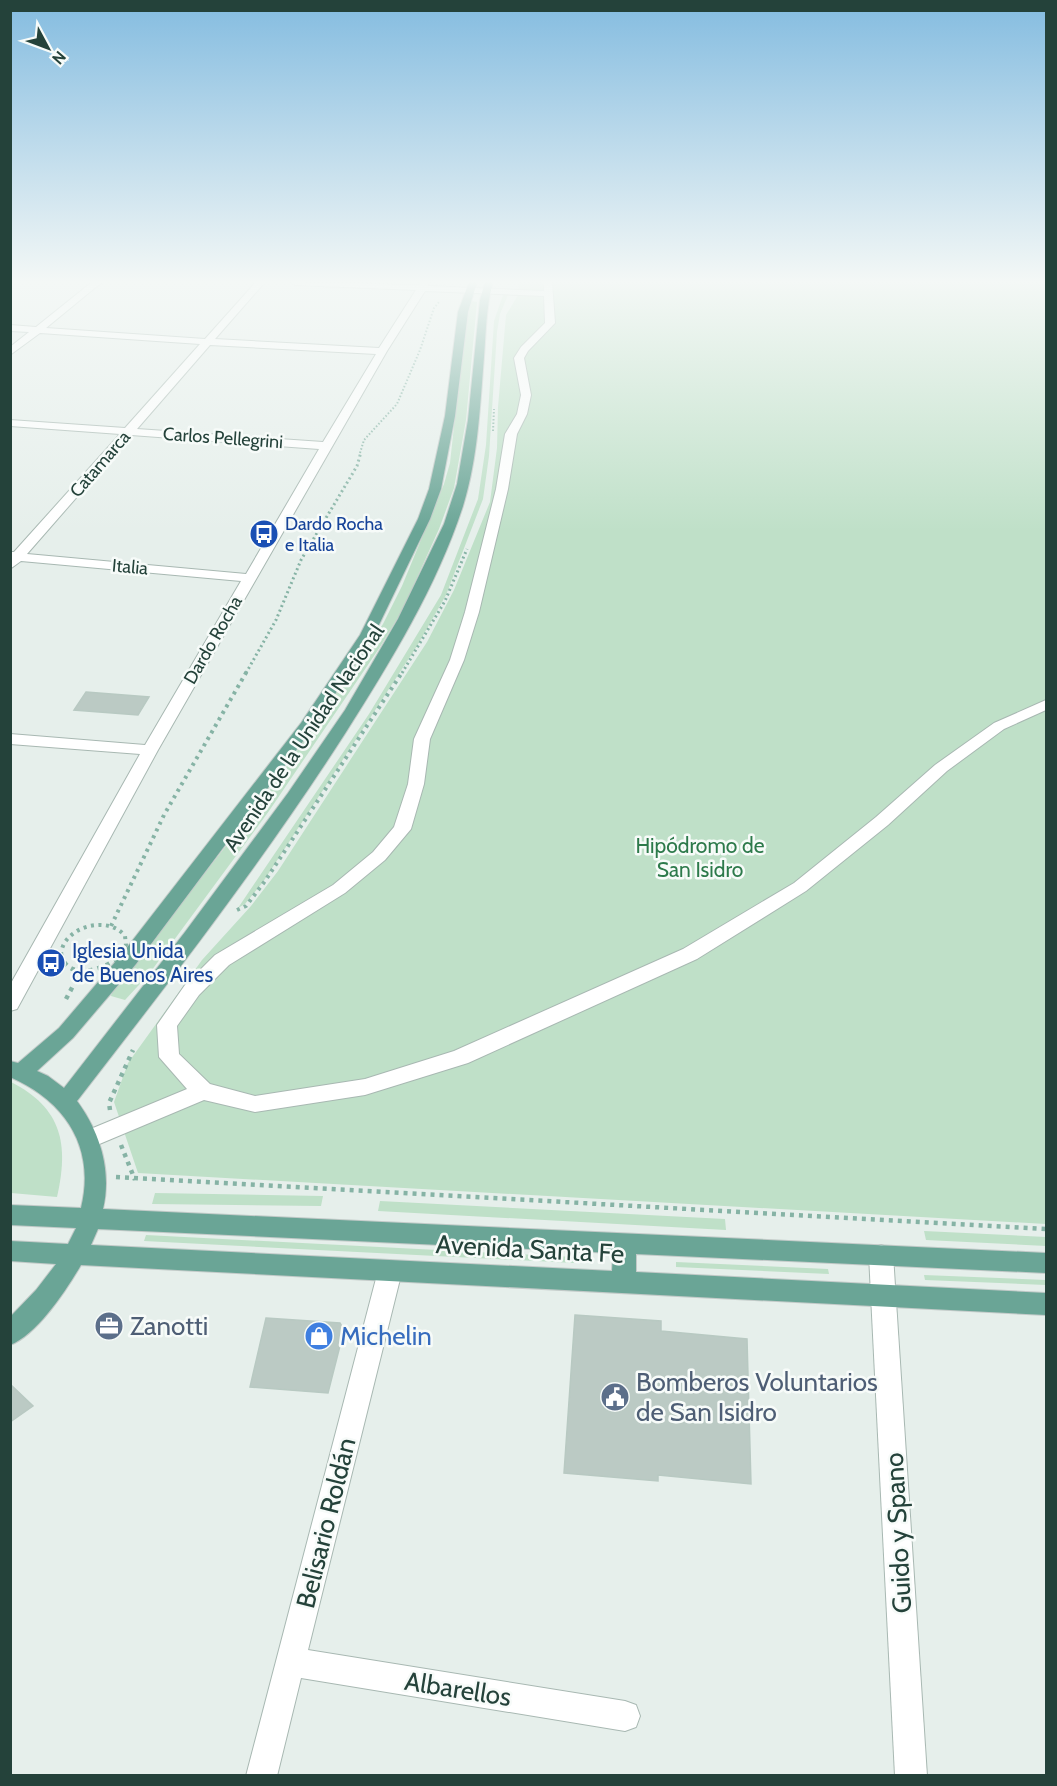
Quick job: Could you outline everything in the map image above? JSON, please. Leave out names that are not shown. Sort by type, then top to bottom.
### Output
[{"type":"main road","name":"Avenida de la Unidad Nacional","points":[[16,1070],[66,1033],[129,959],[307,726],[367,636],[424,519],[435,489],[444,455],[455,365]]},
{"type":"main road","name":"Avenida de la Unidad Nacional","points":[[66,1100],[287,809],[338,733],[401,630],[450,524],[462,489],[479,365]]},
{"type":"main road","points":[[10,1334],[45,1300],[75,1255],[90,1219],[96,1174],[89,1139],[80,1118],[66,1100],[38,1079],[16,1070]]},
{"type":"main road","name":"Avenida Santa Fe","points":[[10,1215],[1047,1263]]},
{"type":"main road","points":[[624,1283],[625,1244]]},
{"type":"main road","name":"Avenida Santa Fe","points":[[10,1251],[1047,1304]]},
{"type":"street","name":"Catamarca","points":[[13,559],[187,365]]},
{"type":"street","name":"Dardo Rocha","points":[[10,1004],[150,750],[374,365]]},
{"type":"street","points":[[520,365],[526,395],[511,434],[502,489],[472,612],[456,660],[422,739],[416,784],[402,829],[379,856],[339,889],[222,960],[192,990],[167,1025],[169,1057],[203,1091],[255,1104],[365,1087],[461,1057],[690,954],[800,887],[882,821],[941,768],[999,726],[1047,705]]},
{"type":"street","name":"Carlos Pellegrini","points":[[10,423],[327,446]]},
{"type":"street","name":"Italia","points":[[13,559],[250,578]]},
{"type":"street","points":[[10,739],[150,750]]},
{"type":"street","points":[[89,1139],[203,1091]]},
{"type":"street","name":"Guido y Spano","points":[[881,1255],[911,1776]]},
{"type":"street","name":"Belisario Roldán","points":[[261,1776],[390,1271]]},
{"type":"street","name":"Albarellos","points":[[291,1662],[625,1716]]},
{"type":"path","points":[[111,926],[164,815],[276,620],[301,560],[357,466],[364,440],[398,404],[414,365]]},
{"type":"path","points":[[90,926],[111,926],[124,934],[125,948],[120,956],[103,967],[81,970],[64,964],[60,957],[63,942],[79,929],[90,926]]},
{"type":"path","points":[[60,1006],[68,998],[81,970]]},
{"type":"path","points":[[96,1174],[135,1180],[1047,1229]]},
{"type":"green space","points":[[461,365],[471,365],[466,420],[454,488],[439,529],[402,611],[269,811],[149,974],[125,1000],[111,996],[276,782],[383,624],[402,586],[444,484],[450,463]]},
{"type":"green space","points":[[491,365],[495,365],[489,456],[483,499],[446,595],[417,646],[263,882],[245,904],[238,908],[369,714],[441,595],[478,499],[486,445]]},
{"type":"green space","name":"Hipódromo de San Isidro","points":[[502,365],[1046,365],[1046,1224],[138,1173],[114,1102],[128,1063],[202,960],[251,906],[278,871],[427,642],[454,590],[490,502],[497,448]]},
{"type":"green space","points":[[11,1082],[41,1103],[58,1129],[62,1160],[57,1197],[11,1193]]},
{"type":"green space","points":[[155,1193],[323,1196],[321,1206],[152,1204]]},
{"type":"green space","points":[[380,1201],[725,1219],[726,1230],[378,1211]]},
{"type":"green space","points":[[924,1231],[1046,1237],[1046,1246],[926,1240]]},
{"type":"green space","points":[[146,1235],[575,1257],[574,1263],[144,1241]]},
{"type":"green space","points":[[676,1262],[828,1269],[829,1274],[676,1267]]},
{"type":"green space","points":[[924,1275],[1046,1280],[1046,1285],[925,1280]]},
{"type":"building","points":[[86,692],[149,697],[138,715],[74,710]]},
{"type":"building","points":[[575,1315],[661,1321],[661,1331],[747,1339],[751,1484],[658,1475],[658,1481],[564,1473]]},
{"type":"building","points":[[266,1318],[340,1323],[344,1330],[328,1393],[250,1387]]},
{"type":"building","points":[[10,1384],[33,1406],[10,1422]]},
{"type":"place","name":"Dardo Rocha e Italia","points":[[264,534]]},
{"type":"place","name":"Iglesia Unida de Buenos Aires","points":[[51,963]]},
{"type":"place","name":"Zanotti","points":[[109,1326]]},
{"type":"place","name":"Michelin","points":[[319,1336]]},
{"type":"place","name":"Bomberos Voluntarios de San Isidro","points":[[615,1397]]}]
